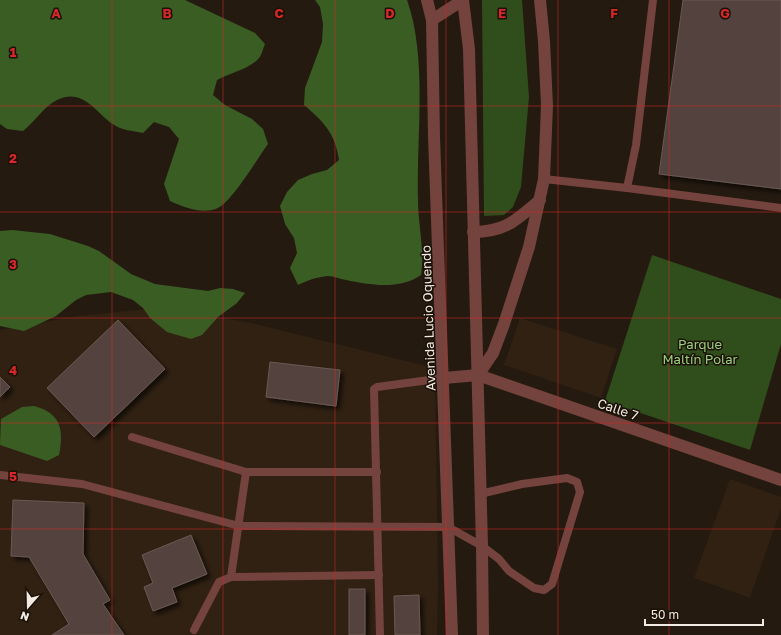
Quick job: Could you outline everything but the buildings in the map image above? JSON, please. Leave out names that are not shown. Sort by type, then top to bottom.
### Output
[{"type":"street","name":"Avenida Lucio Oquendo","points":[[427,0],[432,20],[434,137],[444,378],[452,635]]},
{"type":"street","points":[[432,20],[463,0],[469,49],[478,375],[483,635]]},
{"type":"street","points":[[478,375],[493,353],[504,324],[529,247],[544,179],[547,106],[544,41],[540,0]]},
{"type":"street","points":[[473,232],[491,232],[510,225],[540,200]]},
{"type":"street","name":"Calle 7","points":[[444,378],[478,375],[780,476]]},
{"type":"lane","points":[[627,188],[636,145],[653,0]]},
{"type":"lane","points":[[544,179],[781,208]]},
{"type":"lane","points":[[380,635],[374,389],[377,387],[444,378]]},
{"type":"lane","points":[[132,437],[246,472],[377,472]]},
{"type":"lane","points":[[231,577],[246,472]]},
{"type":"lane","points":[[0,475],[82,484],[239,526],[378,528],[448,527],[482,546],[499,559],[508,571],[534,588],[544,590],[552,584],[580,492],[577,482],[567,478],[522,484],[480,494]]},
{"type":"lane","points":[[194,630],[219,582],[231,577],[379,575]]},
{"type":"shaded area","points":[[159,308],[247,322],[435,368],[438,585],[437,635],[0,635],[0,330],[77,316]]},
{"type":"shaded area","points":[[520,318],[617,349],[601,398],[504,365]]},
{"type":"shaded area","points":[[730,479],[781,497],[781,509],[750,598],[694,578]]},
{"type":"green space","points":[[0,0],[185,0],[255,33],[265,44],[260,57],[250,65],[217,80],[213,95],[225,105],[252,119],[263,129],[268,144],[231,197],[218,208],[206,211],[187,208],[170,201],[164,184],[179,139],[169,127],[154,122],[143,133],[122,129],[111,123],[87,102],[74,97],[66,97],[52,103],[23,131],[7,129],[0,124]]},
{"type":"green space","points":[[315,0],[407,0],[417,47],[419,73],[418,209],[422,247],[422,266],[421,275],[404,283],[375,285],[328,276],[313,279],[298,285],[290,268],[297,253],[294,238],[285,224],[280,206],[287,192],[298,180],[327,170],[339,160],[335,142],[328,129],[304,105],[305,88],[322,42],[323,24],[320,7]]},
{"type":"green space","points":[[482,0],[522,0],[529,97],[521,187],[513,207],[504,215],[484,216]]},
{"type":"green space","points":[[12,230],[50,234],[88,246],[99,251],[131,274],[155,284],[208,291],[220,288],[233,289],[245,293],[237,303],[218,317],[202,335],[191,339],[167,332],[150,318],[143,308],[133,300],[111,292],[86,295],[76,300],[56,316],[24,331],[0,326],[0,231]]},
{"type":"green space","name":"Parque Maltín Polar","points":[[652,255],[781,299],[781,344],[750,450],[605,401]]},
{"type":"green space","points":[[34,406],[50,413],[55,418],[60,430],[61,438],[59,455],[47,461],[0,445],[1,419],[22,407]]}]
